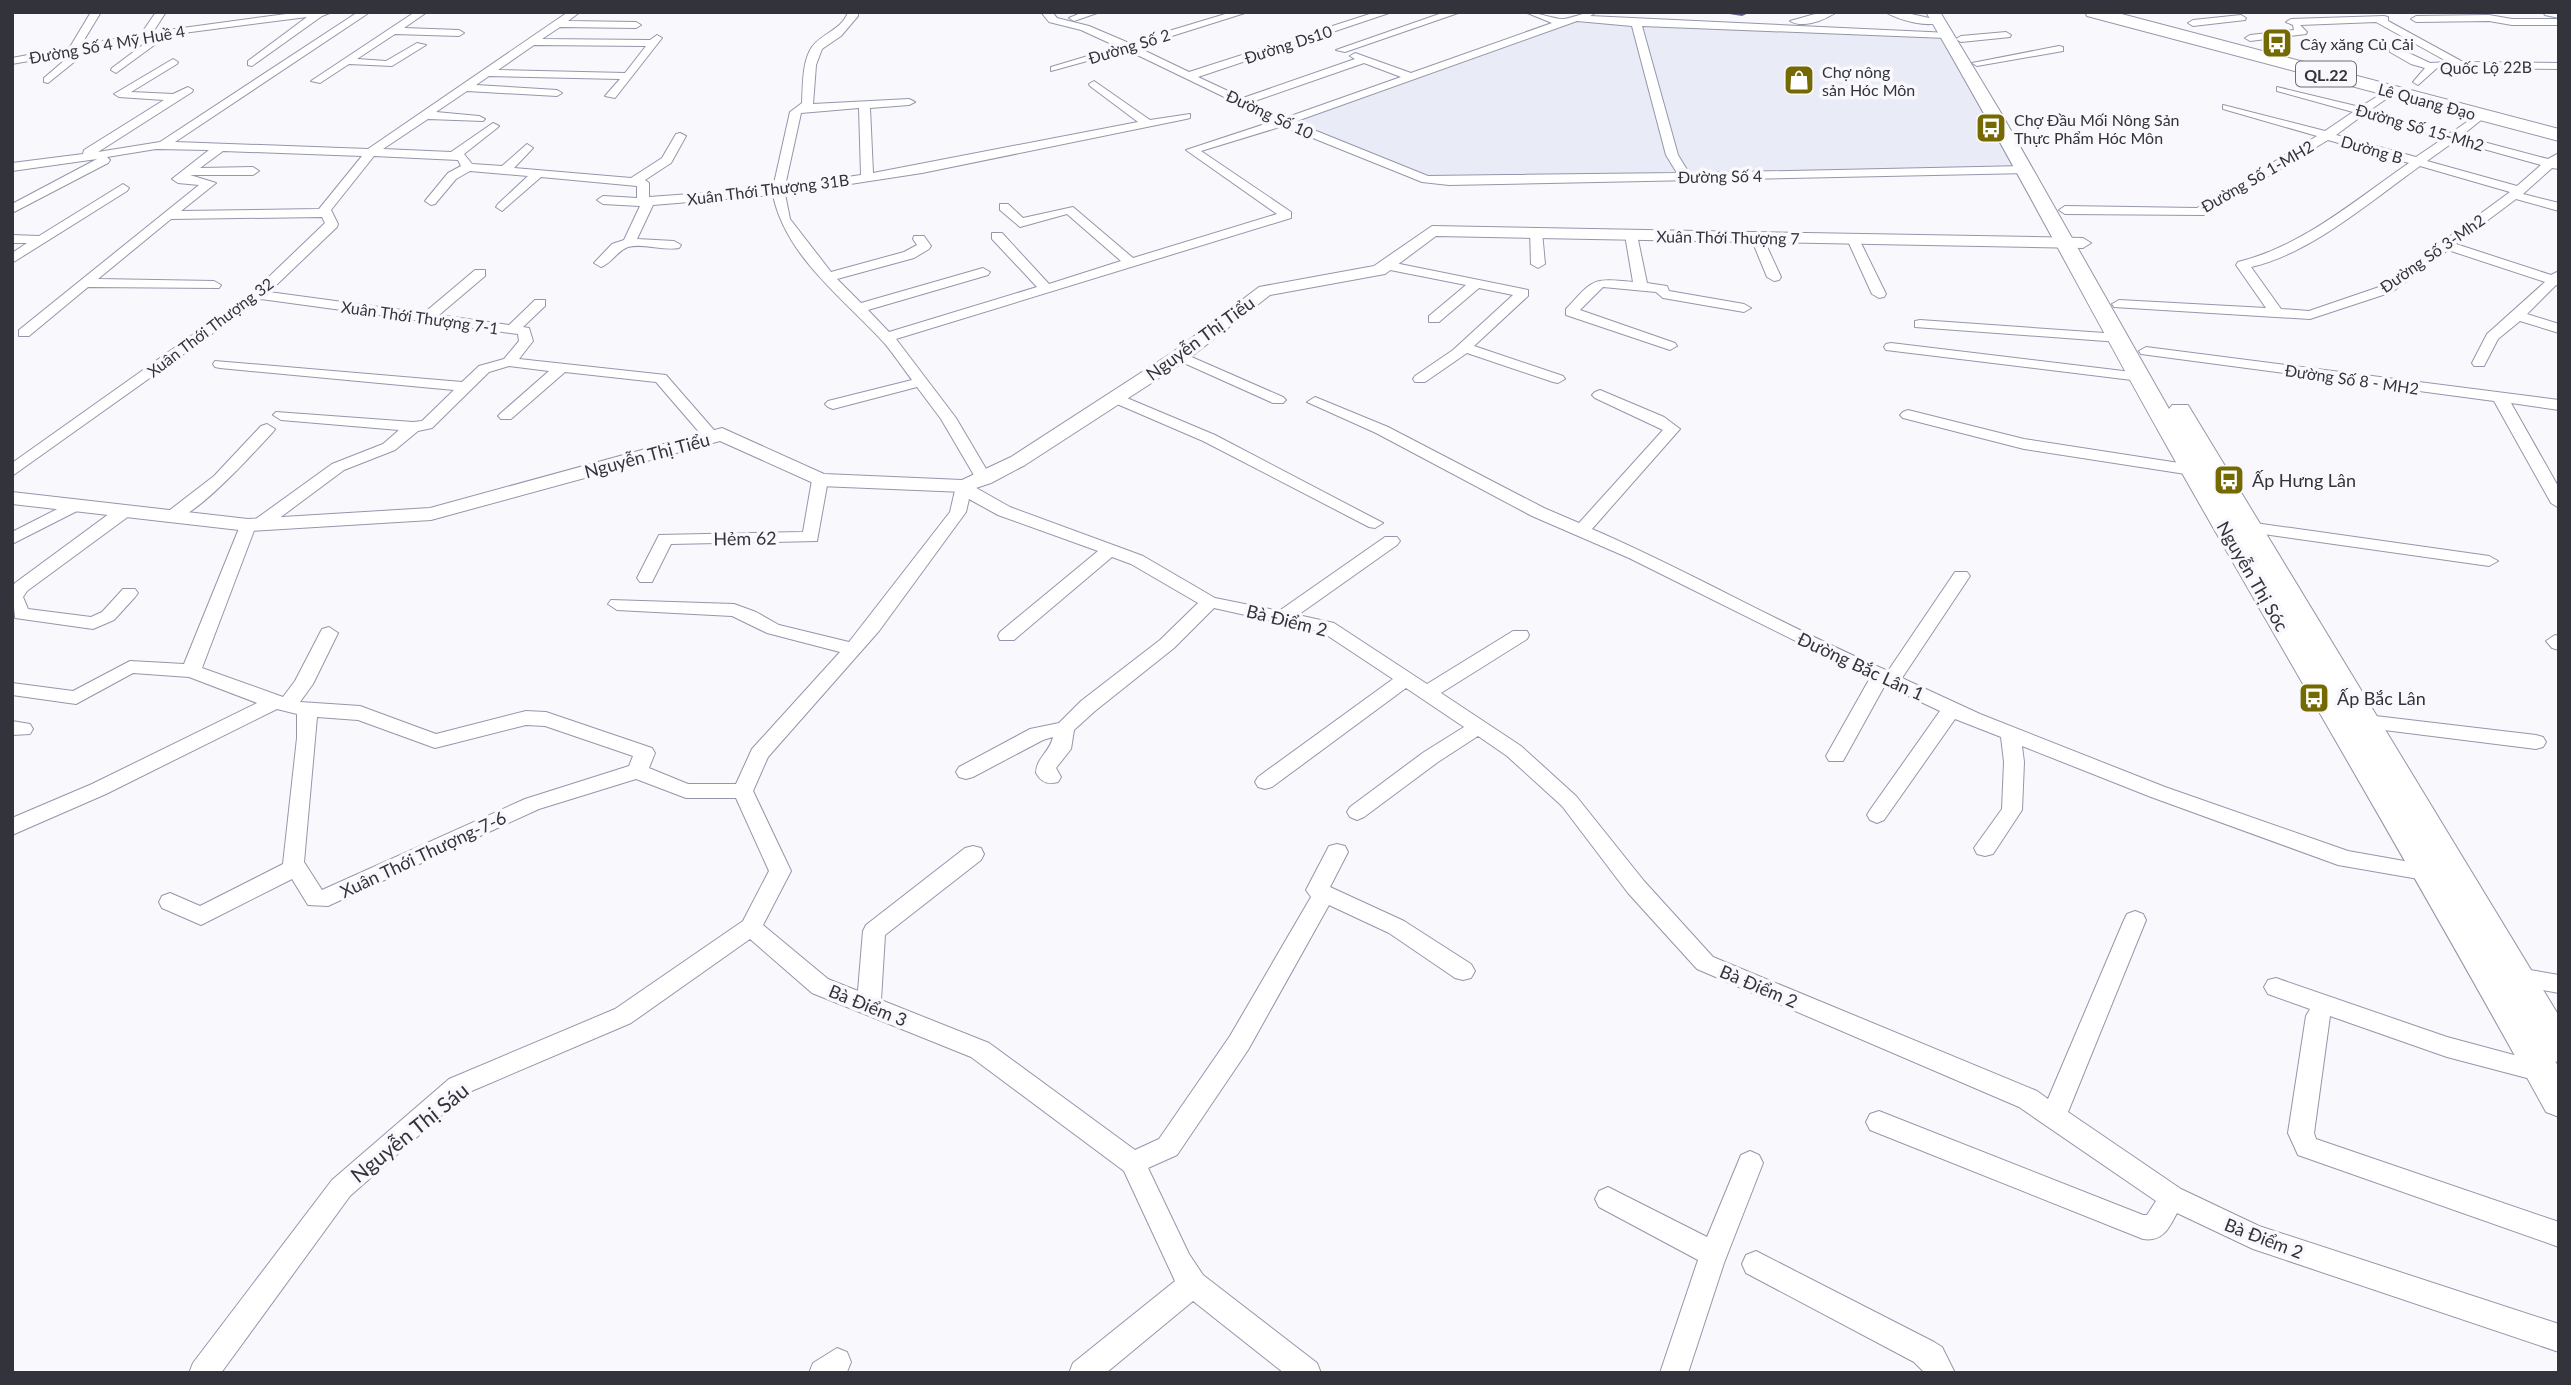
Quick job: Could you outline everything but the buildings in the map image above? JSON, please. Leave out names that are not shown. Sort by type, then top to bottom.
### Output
[{"type":"highway","name":"Lê Quang Đạo","points":[[2093,12],[2481,115],[2559,131]]},
{"type":"highway","name":"Lê Quang Đạo","points":[[2108,12],[2559,131]]},
{"type":"highway","name":"Lê Quang Đạo","points":[[2130,12],[2559,131]]},
{"type":"highway","name":"Lê Quang Đạo","points":[[2151,12],[2559,118]]},
{"type":"main road","name":"Nguyễn Thị Sóc","points":[[1946,27],[1977,63],[2011,114],[2065,210],[2074,243],[2119,338],[2192,470],[2281,604],[2367,722],[2559,1048]]},
{"type":"main road","name":"Nguyễn Thị Sóc","points":[[1946,27],[2025,170],[2119,304],[2248,527],[2281,604],[2559,1101]]},
{"type":"street","points":[[73,50],[96,12]]},
{"type":"street","points":[[144,37],[161,12]]},
{"type":"street","name":"Đường Số 4 Mỹ Huề 4","points":[[12,61],[265,15],[327,12]]},
{"type":"street","points":[[163,145],[365,12]]},
{"type":"street","points":[[316,81],[422,12]]},
{"type":"street","name":"Xuân Thới Thượng 32","points":[[12,471],[258,295],[332,224],[325,210],[370,153],[575,12]]},
{"type":"street","points":[[751,927],[780,871],[743,791],[759,754],[873,627],[958,512],[974,482],[948,418],[885,338],[828,277],[784,219],[778,191],[796,112],[807,104],[811,65],[817,48],[837,34],[853,16],[853,12]]},
{"type":"street","name":"Đường Số 10","points":[[1046,12],[1053,20],[1085,29],[1128,47],[1284,122],[1416,176]]},
{"type":"street","points":[[1073,18],[1095,12]]},
{"type":"street","name":"Đường Ds10","points":[[1188,76],[1387,12]]},
{"type":"street","points":[[1341,50],[1456,12]]},
{"type":"street","points":[[1530,12],[1563,23]]},
{"type":"street","points":[[885,338],[1287,215],[1192,150],[1284,122],[1592,12]]},
{"type":"street","points":[[1682,14],[1709,22],[1772,32],[1812,26],[1832,12]]},
{"type":"street","points":[[1890,12],[1946,27]]},
{"type":"street","points":[[2370,12],[2460,65]]},
{"type":"street","points":[[2484,12],[2495,19]]},
{"type":"street","points":[[2549,12],[2559,15]]},
{"type":"street","points":[[251,63],[320,13]]},
{"type":"street","name":"Đường Số 2","points":[[1055,69],[1236,13]]},
{"type":"street","points":[[1577,18],[1637,27],[1772,32],[1946,27]]},
{"type":"street","points":[[2193,23],[2241,18]]},
{"type":"street","points":[[2416,19],[2559,22]]},
{"type":"street","points":[[2250,38],[2302,32],[2291,22],[2381,20]]},
{"type":"street","points":[[1637,27],[1709,22],[1946,27],[2007,34]]},
{"type":"street","points":[[559,24],[636,25]]},
{"type":"street","points":[[1637,27],[1672,155],[1686,177]]},
{"type":"street","points":[[393,31],[459,33]]},
{"type":"street","points":[[116,70],[167,33]]},
{"type":"street","points":[[1309,38],[1412,77]]},
{"type":"street","points":[[533,42],[656,40],[611,96]]},
{"type":"street","points":[[373,72],[421,45]]},
{"type":"street","points":[[48,80],[85,47]]},
{"type":"street","points":[[1977,63],[2059,49]]},
{"type":"street","points":[[2394,50],[2415,62],[2433,67]]},
{"type":"street","points":[[1242,102],[1366,60]]},
{"type":"street","points":[[346,61],[388,64]]},
{"type":"street","points":[[173,62],[119,94],[176,97]]},
{"type":"street","points":[[2528,65],[2549,77]]},
{"type":"street","name":"Quốc Lộ 22B","points":[[2418,82],[2433,67],[2559,66]]},
{"type":"street","points":[[488,73],[628,76]]},
{"type":"street","points":[[1309,79],[1353,97]]},
{"type":"street","points":[[1094,84],[1148,124]]},
{"type":"street","points":[[465,88],[557,93]]},
{"type":"street","name":"Đường Số 15-Mh2","points":[[2281,89],[2555,162]]},
{"type":"street","points":[[78,159],[188,90]]},
{"type":"street","name":"Đường Số 1-MH2","points":[[2065,210],[2200,212],[2326,136],[2391,91]]},
{"type":"street","points":[[800,108],[909,102]]},
{"type":"street","points":[[864,104],[867,177]]},
{"type":"street","name":"Dường B","points":[[2227,107],[2420,162],[2559,207]]},
{"type":"street","points":[[426,115],[479,119]]},
{"type":"street","points":[[2276,312],[2243,265],[2271,260],[2304,241],[2420,162],[2481,115]]},
{"type":"street","name":"Xuân Thới Thượng 31B","points":[[603,200],[646,202],[778,191],[978,159],[1186,116]]},
{"type":"street","points":[[454,156],[492,126]]},
{"type":"street","points":[[634,182],[667,160],[680,136]]},
{"type":"street","points":[[12,167],[163,145],[454,156],[462,157],[468,167]]},
{"type":"street","points":[[24,333],[210,183],[179,180],[221,148]]},
{"type":"street","points":[[505,170],[527,148]]},
{"type":"street","points":[[12,209],[119,152]]},
{"type":"street","name":"Đường Số 3-Mh2","points":[[2119,304],[2310,314],[2387,289],[2555,162]]},
{"type":"street","points":[[430,201],[452,176],[468,167],[643,183],[646,202],[629,242]]},
{"type":"street","name":"Đường Số 4","points":[[1416,176],[1449,181],[2025,170]]},
{"type":"street","points":[[187,172],[253,171]]},
{"type":"street","points":[[502,207],[539,173]]},
{"type":"street","points":[[12,259],[46,241],[123,187]]},
{"type":"street","points":[[1004,207],[1020,223],[1069,210],[1131,263]]},
{"type":"street","points":[[168,215],[326,213]]},
{"type":"street","name":"Xuân Thới Thượng 7","points":[[1385,265],[1432,231],[2074,243]]},
{"type":"street","points":[[1536,232],[1538,264]]},
{"type":"street","points":[[1631,235],[1641,286]]},
{"type":"street","points":[[998,236],[1046,289]]},
{"type":"street","points":[[1757,238],[1774,277]]},
{"type":"street","points":[[12,239],[46,241]]},
{"type":"street","points":[[828,277],[909,255],[924,246],[919,239]]},
{"type":"street","points":[[1853,239],[1879,294]]},
{"type":"street","points":[[601,263],[617,247],[629,242],[674,245]]},
{"type":"street","points":[[2447,246],[2557,279],[2492,337],[2479,363]]},
{"type":"street","points":[[1385,265],[1523,293],[1464,347],[1420,379]]},
{"type":"street","name":"Nguyễn Thị Tiểu","points":[[12,498],[254,525],[431,514],[722,434],[820,480],[974,482],[1018,461],[1180,356],[1265,291],[1379,271],[1385,265]]},
{"type":"street","points":[[427,318],[480,272]]},
{"type":"street","points":[[858,309],[983,272]]},
{"type":"street","points":[[85,283],[214,285]]},
{"type":"street","points":[[1434,320],[1476,284]]},
{"type":"street","points":[[1670,346],[1571,312],[1597,284],[1662,289],[1662,294],[1744,308]]},
{"type":"street","name":"Xuân Thới Thượng 7-1","points":[[258,295],[524,331],[526,341],[509,362]]},
{"type":"street","points":[[511,330],[540,303]]},
{"type":"street","points":[[2518,316],[2559,329]]},
{"type":"street","points":[[1920,324],[2119,338]]},
{"type":"street","points":[[1464,347],[1558,379]]},
{"type":"street","points":[[1891,347],[2140,377]]},
{"type":"street","name":"Đường Số 8 - MH2","points":[[2146,351],[2559,405]]},
{"type":"street","points":[[1180,356],[1278,400]]},
{"type":"street","points":[[281,415],[413,428],[427,425],[484,369],[509,362],[661,378],[712,437]]},
{"type":"street","points":[[220,364],[465,387]]},
{"type":"street","points":[[506,416],[561,368]]},
{"type":"street","points":[[833,404],[921,382]]},
{"type":"street","points":[[1581,531],[1672,429],[1659,420],[1600,395]]},
{"type":"street","points":[[1115,398],[1209,438],[1375,523]]},
{"type":"street","points":[[2500,398],[2559,503]]},
{"type":"street","name":"Đường Bắc Lân 1","points":[[1315,401],[1382,430],[1538,512],[1635,554],[1748,612],[2010,734],[2158,792],[2346,859],[2430,873]]},
{"type":"street","points":[[1908,415],[2024,444],[2192,470]]},
{"type":"street","points":[[191,671],[254,525],[338,467],[389,447],[413,428]]},
{"type":"street","points":[[172,517],[220,478],[267,429]]},
{"type":"street","name":"Hẻm 62","points":[[646,578],[665,539],[811,537],[820,480]]},
{"type":"street","name":"Bà Điểm 2","points":[[974,482],[981,500],[1137,560],[1209,601],[1328,627],[1514,751],[1570,801],[1636,887],[1705,963],[2028,1099],[2172,1197],[2253,1237],[2559,1338]]},
{"type":"street","points":[[12,539],[73,506]]},
{"type":"street","points":[[123,512],[21,587],[14,597],[21,614],[93,623],[108,616],[129,593]]},
{"type":"street","points":[[2248,527],[2489,561]]},
{"type":"street","points":[[1283,617],[1391,541]]},
{"type":"street","points":[[1007,636],[1110,550]]},
{"type":"street","points":[[1836,756],[1862,705],[1886,678],[1961,576]]},
{"type":"street","points":[[966,772],[1037,734],[1065,728],[1088,706],[1167,645],[1209,601]]},
{"type":"street","points":[[617,604],[734,610],[750,615],[773,629],[854,649]]},
{"type":"street","points":[[12,827],[290,705],[329,633]]},
{"type":"street","points":[[1427,693],[1520,635]]},
{"type":"street","points":[[12,689],[76,698],[130,667],[191,671],[290,705],[360,713],[435,741],[526,718],[546,719],[645,753],[637,771],[686,791],[743,791]]},
{"type":"street","points":[[1265,782],[1406,679]]},
{"type":"street","points":[[170,902],[201,916],[296,867],[293,863],[307,738],[290,705]]},
{"type":"street","points":[[1877,815],[1952,709]]},
{"type":"street","points":[[2367,722],[2536,742]]},
{"type":"street","points":[[1357,812],[1478,727]]},
{"type":"street","points":[[1051,777],[1046,773],[1045,766],[1061,749],[1065,728]]},
{"type":"street","points":[[1985,848],[2012,810],[2014,762],[2010,734]]},
{"type":"street","name":"Xuân Thới Thượng-7-6","points":[[296,867],[313,897],[322,900],[531,804],[637,771]]},
{"type":"street","points":[[1338,852],[1317,890],[1361,906],[1402,928],[1463,971]]},
{"type":"street","points":[[869,1005],[874,931],[973,853]]},
{"type":"street","points":[[1133,1163],[1168,1147],[1239,1042],[1324,894]]},
{"type":"street","points":[[2054,1116],[2135,920]]},
{"type":"street","name":"Bà Điểm 3","points":[[751,927],[820,986],[980,1050],[1133,1163],[1179,1263],[1193,1284],[1307,1373]]},
{"type":"street","name":"Nguyễn Thị Sáu","points":[[202,1373],[341,1188],[458,1086],[623,1016],[751,927]]},
{"type":"street","points":[[2518,977],[2559,984]]},
{"type":"street","points":[[2276,987],[2447,1047],[2542,1072]]},
{"type":"street","points":[[2318,1016],[2301,1133],[2307,1147],[2559,1235]]},
{"type":"street","points":[[1879,1122],[2143,1227],[2151,1228],[2156,1225],[2172,1197]]},
{"type":"street","points":[[1674,1373],[1714,1254],[1750,1163]]},
{"type":"street","points":[[1608,1199],[1714,1254]]},
{"type":"street","points":[[1756,1264],[1924,1352],[1932,1357],[1941,1373]]},
{"type":"street","points":[[1083,1373],[1193,1284]]},
{"type":"shaded area","name":"Chợ Đầu Mối Nông Sản Thực Phẩm Hóc Môn","points":[[1579,20],[1942,36],[2015,165],[2010,168],[1433,177],[1293,122]]},
{"type":"place","name":"Cây xăng Củ Cải","points":[[2277,43]]},
{"type":"place","name":"Chợ nông sản Hóc Môn","points":[[1799,80]]},
{"type":"place","name":"Chợ Đầu Mối Nông Sản Thực Phẩm Hóc Môn","points":[[1991,128]]},
{"type":"place","name":"Ấp Hưng Lân","points":[[2229,480]]},
{"type":"place","name":"Ấp Bắc Lân","points":[[2314,698]]}]
